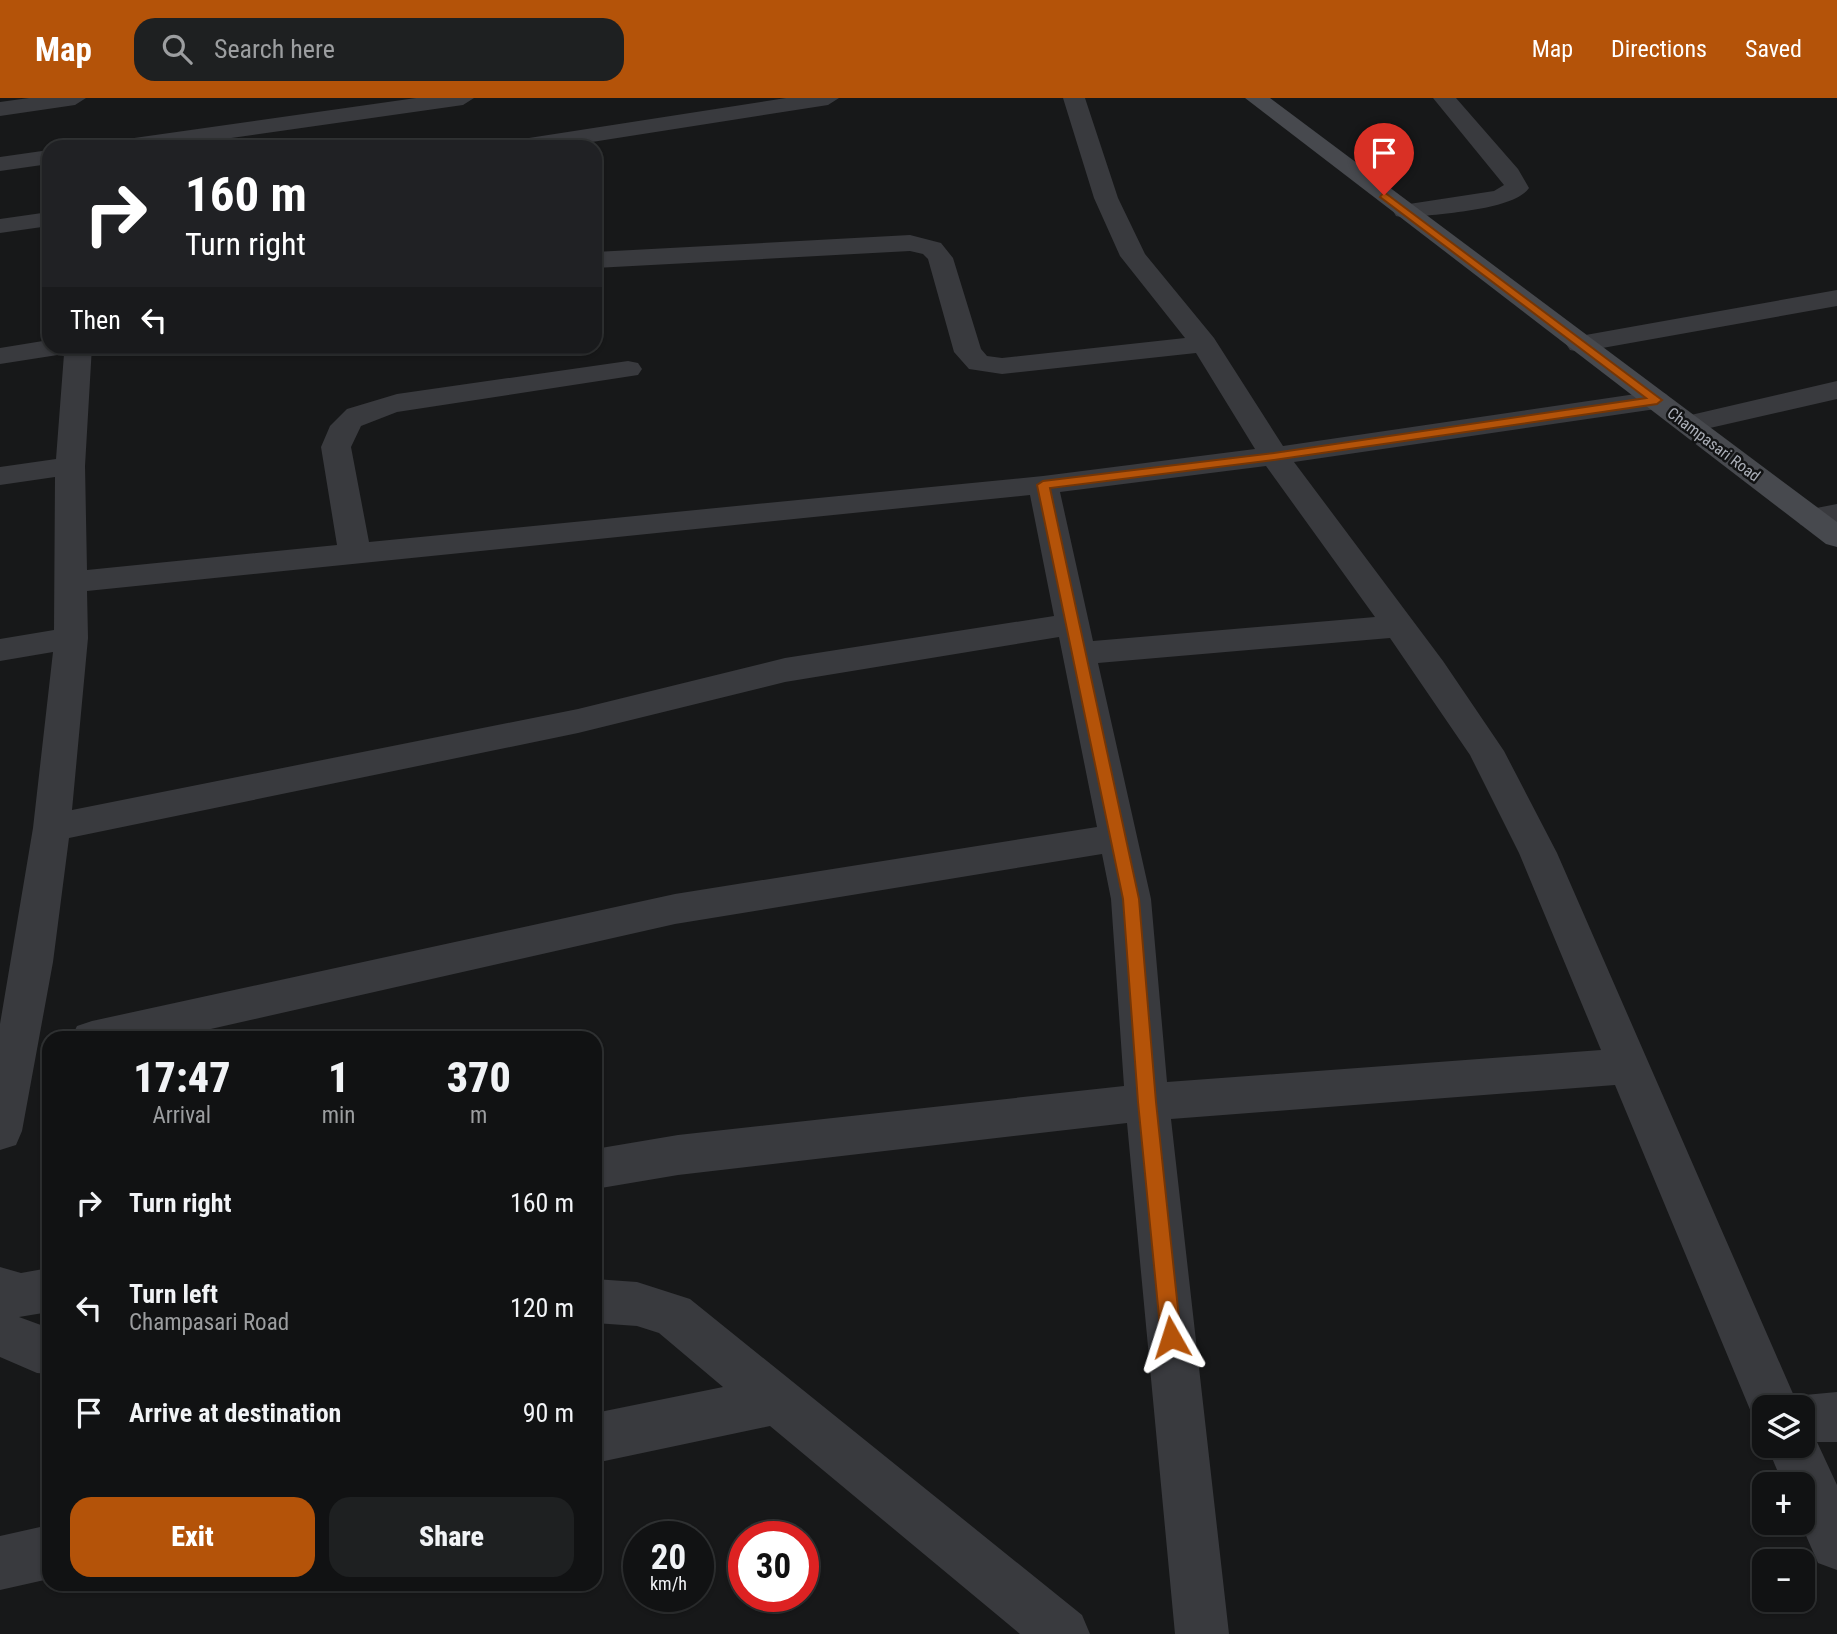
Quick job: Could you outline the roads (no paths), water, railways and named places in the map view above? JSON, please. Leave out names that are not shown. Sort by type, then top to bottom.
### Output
[{"type":"main road","name":"Champasari Road","points":[[1256,98],[1688,424],[1825,515],[1837,537]]},
{"type":"street","points":[[0,108],[75,98]]},
{"type":"street","points":[[169,140],[463,98]]},
{"type":"street","points":[[561,140],[828,98]]},
{"type":"street","points":[[1065,98],[1074,98],[1081,127],[1117,228],[1154,283],[1204,344],[1231,383],[1274,456],[1399,626],[1486,751],[1538,853],[1594,983],[1626,1066],[1769,1395]]},
{"type":"street","points":[[1405,211],[1500,197],[1517,188],[1510,174],[1444,98]]},
{"type":"street","points":[[0,164],[42,158]]},
{"type":"street","points":[[0,226],[42,220]]},
{"type":"street","points":[[602,260],[910,243],[932,248],[940,258],[968,352],[979,363],[1002,366],[1204,344]]},
{"type":"street","points":[[1580,344],[1837,298]]},
{"type":"street","points":[[0,356],[42,350]]},
{"type":"street","points":[[0,1131],[32,1051],[17,964],[52,828],[71,638],[70,466],[77,354]]},
{"type":"street","points":[[355,555],[336,447],[339,432],[347,420],[365,411],[397,403],[628,369]]},
{"type":"street","points":[[1688,424],[1837,390]]},
{"type":"street","points":[[72,582],[1043,485],[1274,456],[1657,400]]},
{"type":"street","points":[[0,476],[70,466]]},
{"type":"street","points":[[1043,485],[1131,899],[1147,1102],[1202,1634]]},
{"type":"street","points":[[52,828],[578,720],[785,670],[1076,638],[1399,626]]},
{"type":"street","points":[[0,650],[71,638]]},
{"type":"street","points":[[124,1031],[675,909],[1117,838]]},
{"type":"street","points":[[602,1168],[678,1155],[1147,1102],[1626,1066]]},
{"type":"street","points":[[0,1289],[22,1295],[42,1291]]},
{"type":"street","points":[[602,1302],[637,1304],[673,1315],[1063,1634]]},
{"type":"street","points":[[0,1332],[42,1350]]},
{"type":"street","points":[[602,1437],[779,1399]]},
{"type":"street","points":[[1815,1418],[1837,1417]]},
{"type":"street","points":[[1798,1458],[1837,1544]]},
{"type":"street","points":[[0,1563],[42,1554]]}]
